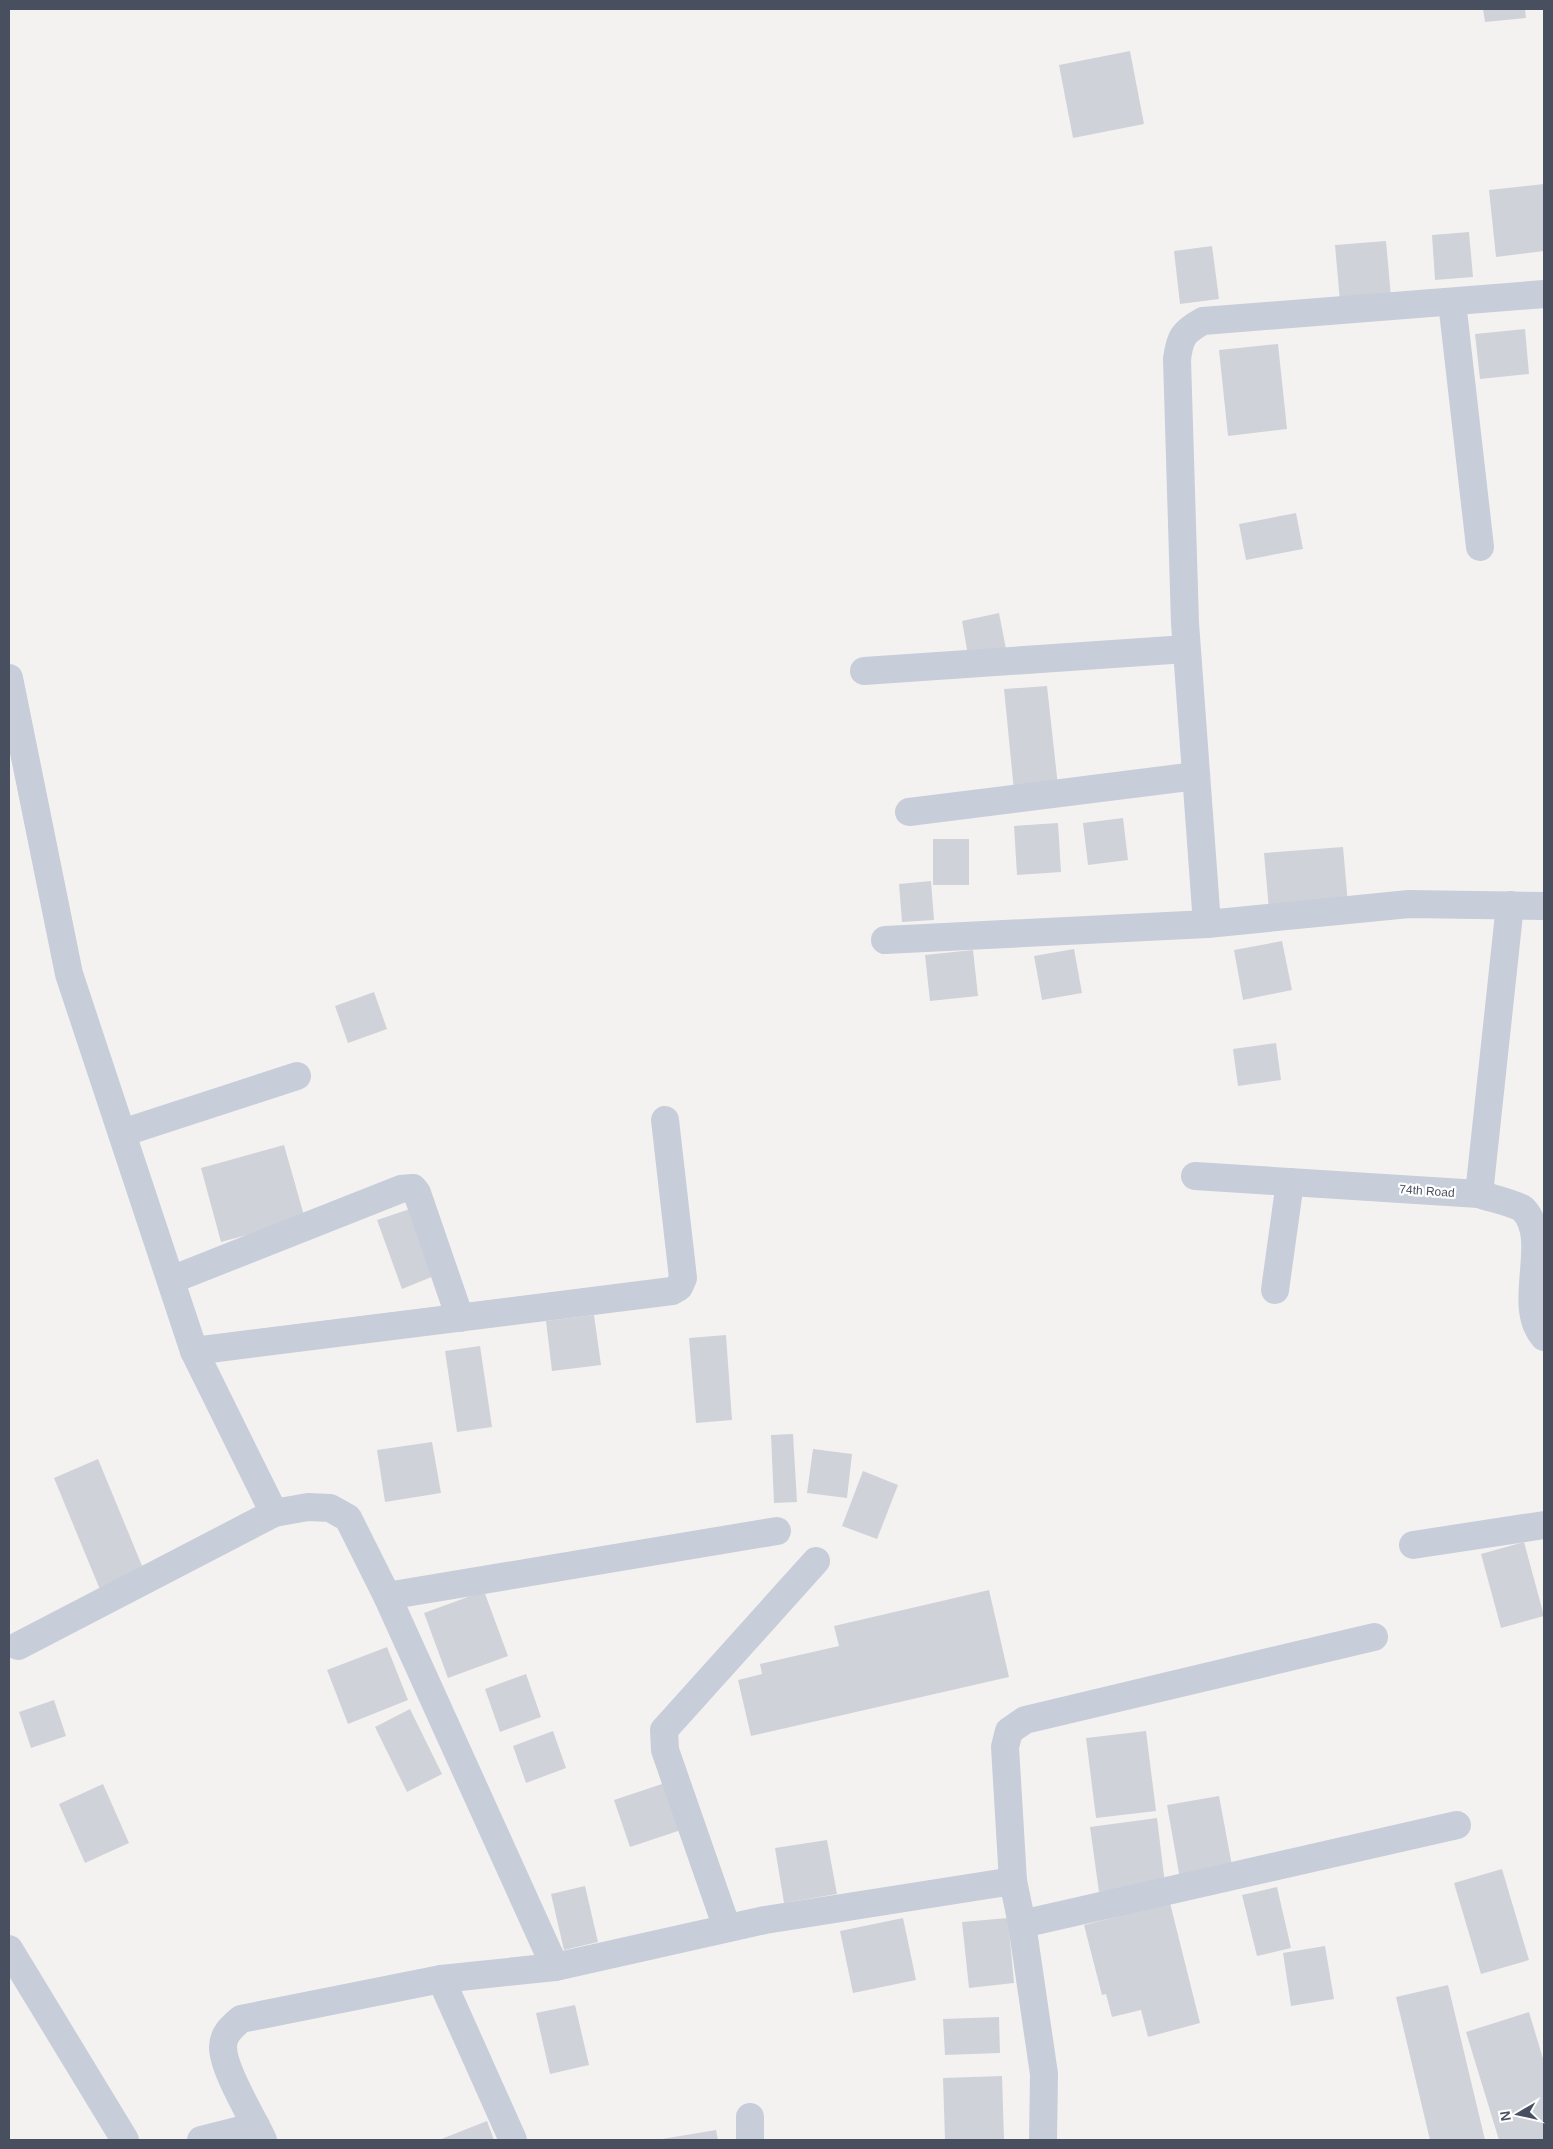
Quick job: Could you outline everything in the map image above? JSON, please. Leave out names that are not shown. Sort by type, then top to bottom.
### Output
[{"type":"street","points":[[1206,924],[1186,636],[1177,359],[1179,340],[1189,329],[1203,321],[1544,294]]},
{"type":"street","points":[[1452,302],[1480,547]]},
{"type":"street","points":[[864,671],[1186,636]]},
{"type":"street","points":[[9,678],[69,974],[194,1351],[274,1514]]},
{"type":"street","points":[[909,812],[1196,776]]},
{"type":"street","points":[[886,940],[1206,924],[1409,904],[1544,906]]},
{"type":"street","points":[[1479,1194],[1510,905]]},
{"type":"street","points":[[122,1133],[297,1076]]},
{"type":"street","points":[[194,1351],[672,1291],[679,1287],[683,1278],[665,1120]]},
{"type":"street","name":"74th Road","points":[[1195,1176],[1479,1194],[1522,1208],[1535,1224],[1538,1247],[1534,1307],[1538,1329],[1544,1337]]},
{"type":"street","points":[[1275,1290],[1290,1182]]},
{"type":"street","points":[[171,1280],[401,1189],[413,1188],[417,1193],[460,1318]]},
{"type":"street","points":[[18,1646],[274,1514],[308,1507],[330,1508],[348,1518],[387,1596],[556,1967]]},
{"type":"street","points":[[1413,1545],[1544,1525]]},
{"type":"street","points":[[387,1596],[777,1531]]},
{"type":"street","points":[[728,1928],[665,1750],[664,1730],[816,1561]]},
{"type":"street","points":[[1043,2140],[1044,2074],[1022,1924],[1013,1881],[1005,1747],[1009,1731],[1025,1720],[1374,1637]]},
{"type":"street","points":[[1022,1924],[1457,1825]]},
{"type":"street","points":[[201,2140],[260,2133],[227,2066],[223,2046],[228,2030],[241,2019],[441,1979],[556,1967],[765,1920],[1013,1881]]},
{"type":"street","points":[[9,1949],[125,2140]]},
{"type":"street","points":[[441,1979],[513,2140]]},
{"type":"building","points":[[1483,9],[1525,9],[1526,18],[1485,22]]},
{"type":"building","points":[[1130,51],[1144,124],[1073,138],[1059,65]]},
{"type":"building","points":[[1544,184],[1544,251],[1496,257],[1489,190]]},
{"type":"building","points":[[1469,232],[1473,277],[1435,280],[1432,235]]},
{"type":"building","points":[[1386,241],[1391,297],[1340,302],[1335,245]]},
{"type":"building","points":[[1212,246],[1219,299],[1180,304],[1174,251]]},
{"type":"building","points":[[1525,329],[1529,374],[1480,379],[1475,334]]},
{"type":"building","points":[[1278,344],[1287,429],[1228,436],[1219,350]]},
{"type":"building","points":[[1296,513],[1303,549],[1246,560],[1239,524]]},
{"type":"building","points":[[999,613],[1007,654],[969,661],[962,621]]},
{"type":"building","points":[[1047,686],[1058,786],[1014,791],[1004,689]]},
{"type":"building","points":[[1123,818],[1128,860],[1088,865],[1083,823]]},
{"type":"building","points":[[1058,823],[1061,872],[1017,875],[1014,826]]},
{"type":"building","points":[[933,839],[969,839],[969,885],[933,885]]},
{"type":"building","points":[[1343,847],[1348,904],[1269,910],[1264,853]]},
{"type":"building","points":[[931,881],[934,920],[902,922],[899,884]]},
{"type":"building","points":[[1282,941],[1292,990],[1243,1000],[1234,950]]},
{"type":"building","points":[[1074,949],[1082,993],[1042,1000],[1034,956]]},
{"type":"building","points":[[973,950],[978,996],[930,1001],[925,955]]},
{"type":"building","points":[[374,992],[387,1029],[348,1043],[335,1006]]},
{"type":"building","points":[[1276,1043],[1281,1080],[1238,1086],[1233,1049]]},
{"type":"building","points":[[284,1145],[305,1219],[221,1242],[201,1168]]},
{"type":"building","points":[[410,1209],[434,1276],[402,1289],[377,1220]]},
{"type":"building","points":[[594,1315],[601,1365],[552,1371],[546,1321]]},
{"type":"building","points":[[726,1335],[732,1420],[696,1423],[689,1338]]},
{"type":"building","points":[[480,1346],[492,1427],[457,1432],[445,1351]]},
{"type":"building","points":[[793,1434],[797,1502],[774,1503],[771,1435]]},
{"type":"building","points":[[432,1442],[441,1493],[385,1502],[377,1450]]},
{"type":"building","points":[[813,1449],[852,1454],[847,1498],[807,1493]]},
{"type":"building","points":[[98,1459],[145,1573],[101,1592],[54,1478]]},
{"type":"building","points":[[863,1471],[898,1485],[877,1539],[842,1526]]},
{"type":"building","points":[[1524,1542],[1544,1616],[1501,1628],[1481,1554]]},
{"type":"building","points":[[989,1590],[1009,1677],[751,1736],[738,1680],[762,1674],[760,1664],[839,1646],[834,1626]]},
{"type":"building","points":[[484,1591],[508,1656],[448,1678],[424,1613]]},
{"type":"building","points":[[387,1647],[408,1700],[348,1724],[327,1670]]},
{"type":"building","points":[[526,1674],[541,1717],[500,1732],[485,1689]]},
{"type":"building","points":[[54,1700],[66,1736],[31,1748],[19,1712]]},
{"type":"building","points":[[410,1709],[442,1774],[407,1792],[375,1727]]},
{"type":"building","points":[[553,1731],[566,1768],[526,1783],[513,1746]]},
{"type":"building","points":[[1146,1731],[1156,1811],[1096,1818],[1086,1738]]},
{"type":"building","points":[[668,1782],[684,1829],[630,1847],[614,1800]]},
{"type":"building","points":[[103,1784],[129,1843],[85,1863],[59,1804]]},
{"type":"building","points":[[1219,1796],[1233,1871],[1180,1879],[1167,1805]]},
{"type":"building","points":[[1157,1818],[1165,1884],[1099,1892],[1090,1827]]},
{"type":"building","points":[[827,1840],[837,1894],[784,1903],[775,1848]]},
{"type":"building","points":[[1502,1869],[1529,1960],[1481,1974],[1454,1883]]},
{"type":"building","points":[[585,1886],[598,1942],[564,1950],[551,1894]]},
{"type":"building","points":[[1277,1887],[1291,1948],[1257,1956],[1242,1895]]},
{"type":"building","points":[[1170,1903],[1200,2023],[1148,2037],[1141,2010],[1112,2017],[1106,1994],[1102,1995],[1084,1925]]},
{"type":"building","points":[[903,1918],[916,1980],[853,1993],[840,1931]]},
{"type":"building","points":[[1008,1918],[1014,1983],[969,1988],[962,1922]]},
{"type":"building","points":[[1325,1946],[1334,1999],[1291,2006],[1283,1953]]},
{"type":"building","points":[[1448,1985],[1485,2140],[1430,2140],[1396,1997]]},
{"type":"building","points":[[575,2005],[589,2065],[550,2074],[536,2013]]},
{"type":"building","points":[[1529,2012],[1544,2062],[1544,2140],[1499,2140],[1466,2032]]},
{"type":"building","points":[[999,2017],[1000,2053],[945,2055],[943,2019]]},
{"type":"building","points":[[1002,2076],[1004,2140],[945,2140],[943,2078]]},
{"type":"building","points":[[487,2121],[494,2140],[439,2140]]},
{"type":"building","points":[[716,2130],[718,2140],[662,2140],[662,2139]]}]
